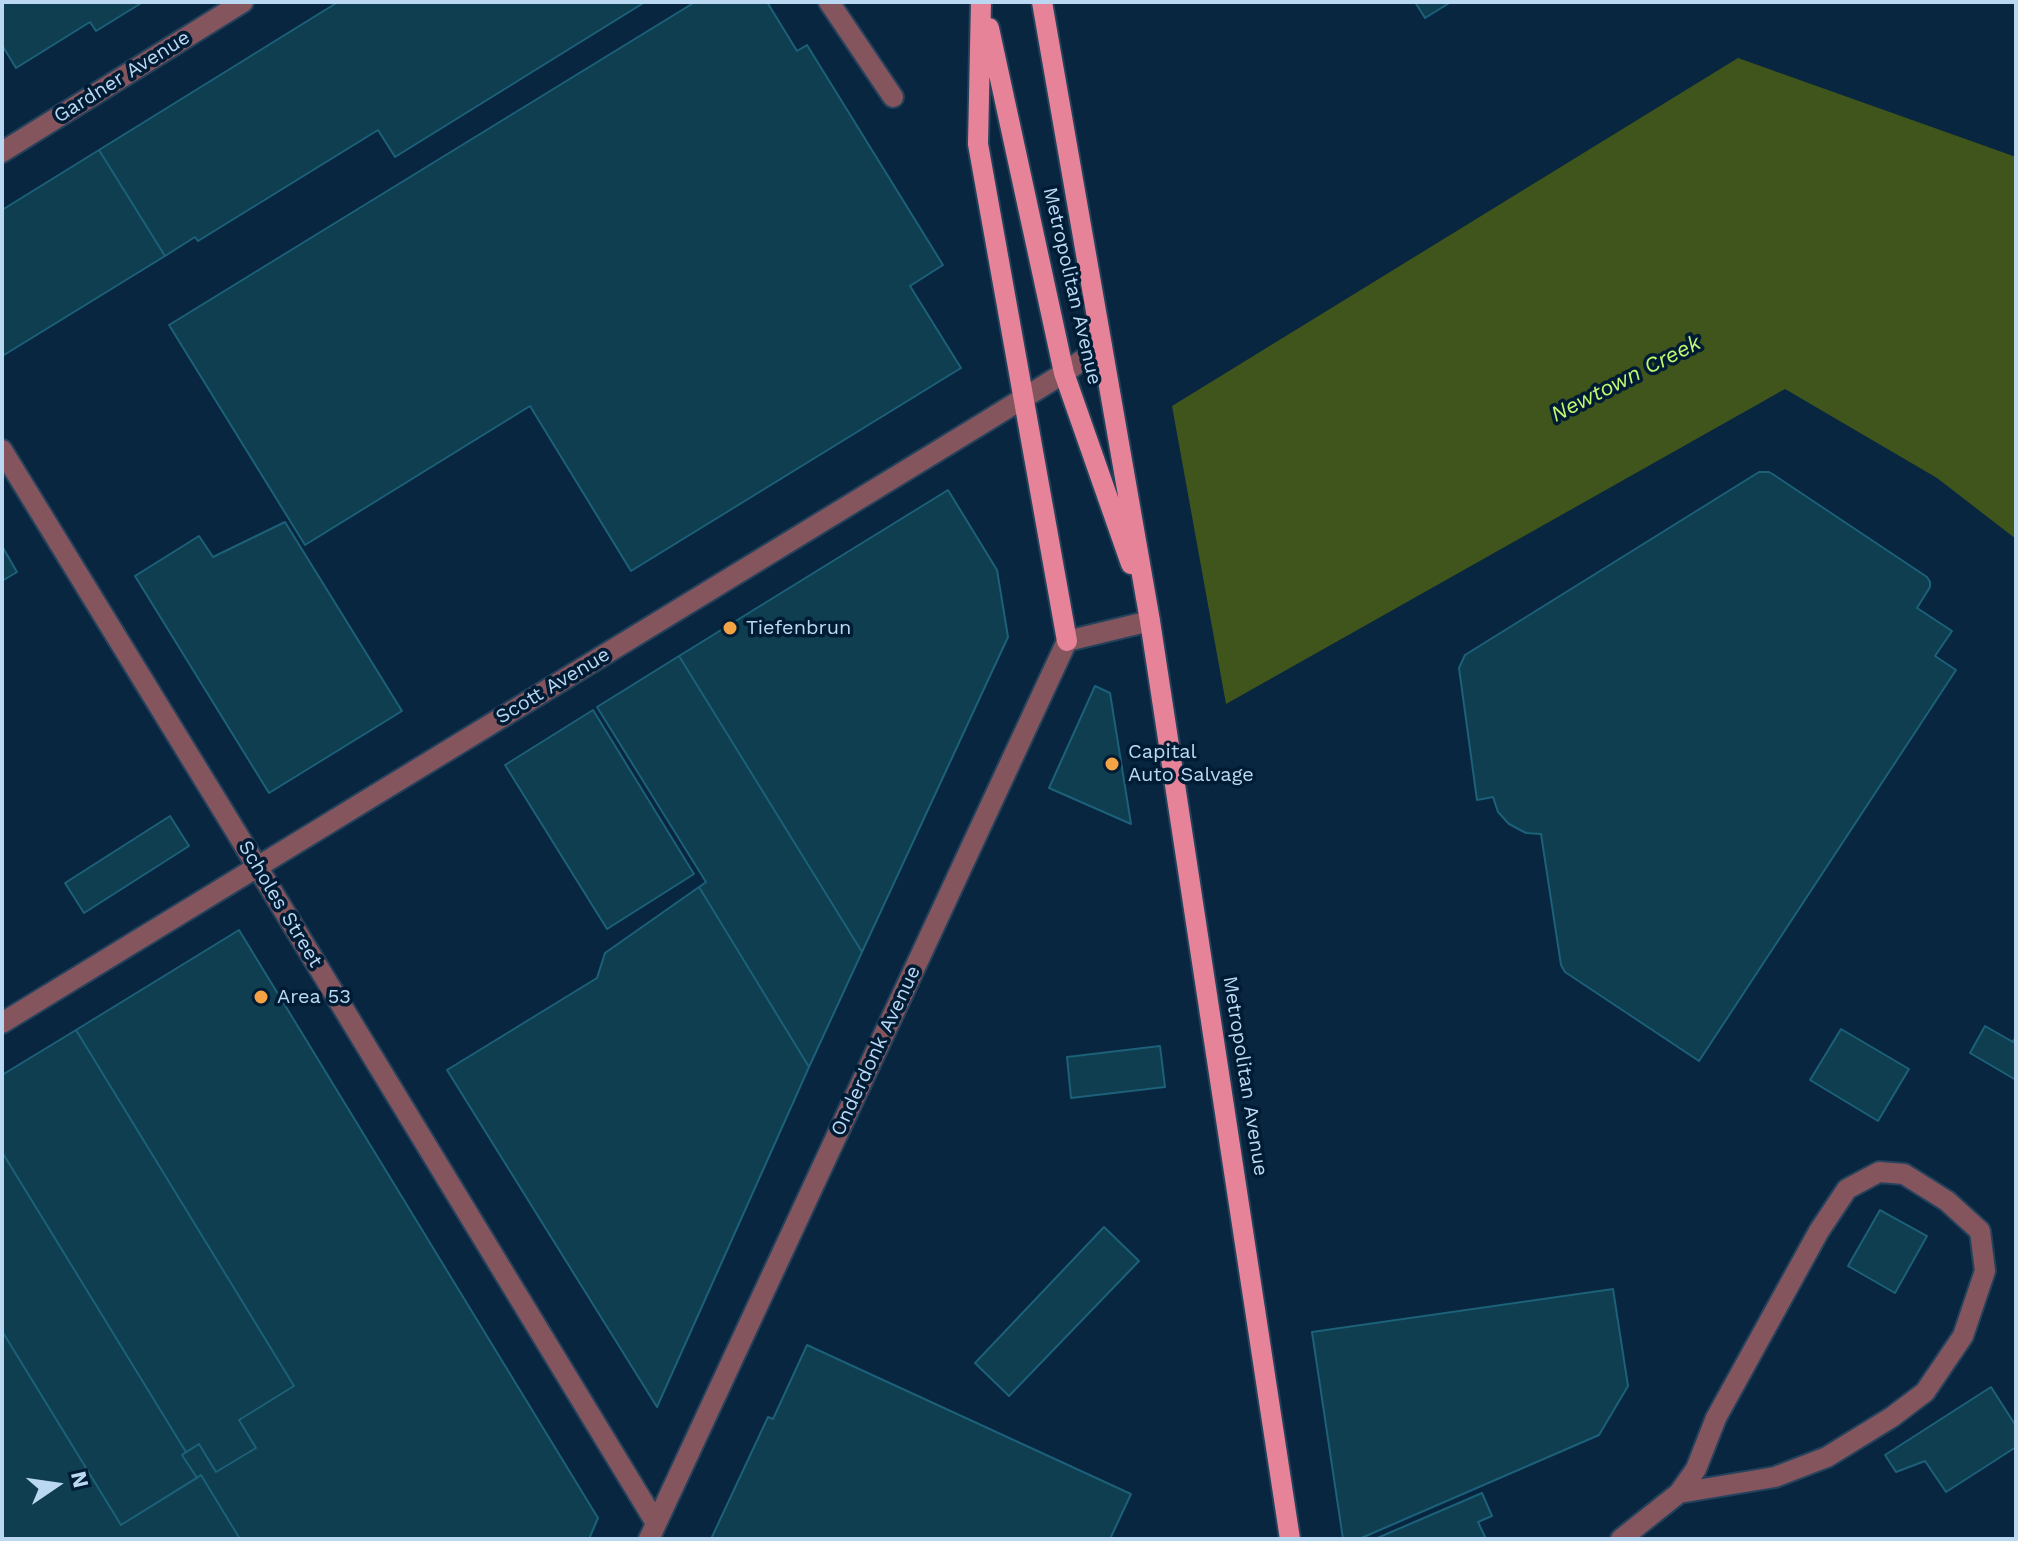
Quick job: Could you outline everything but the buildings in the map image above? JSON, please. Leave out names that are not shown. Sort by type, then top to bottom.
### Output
[{"type":"main road","name":"Metropolitan Avenue","points":[[982,2],[1064,373],[1150,621]]},
{"type":"main road","points":[[982,2],[978,144],[1067,641]]},
{"type":"main road","name":"Metropolitan Avenue","points":[[1042,2],[1150,621],[1290,1539]]},
{"type":"street","name":"Gardner Avenue","points":[[2,152],[216,9],[243,2]]},
{"type":"street","points":[[829,2],[893,97]]},
{"type":"street","name":"Scott Avenue","points":[[2,1023],[1064,373],[1102,346]]},
{"type":"street","name":"Scholes Street","points":[[2,450],[258,867],[653,1531]]},
{"type":"street","points":[[1067,641],[1150,621]]},
{"type":"street","name":"Onderdonk Avenue","points":[[653,1531],[1067,641]]},
{"type":"street","points":[[1621,1539],[1679,1493],[1696,1469],[1716,1418],[1819,1231],[1847,1189],[1879,1172],[1904,1174],[1947,1201],[1980,1231],[1985,1271],[1963,1336],[1925,1392],[1892,1417],[1827,1457],[1775,1477],[1679,1493]]},
{"type":"water","name":"Newtown Creek","points":[[1738,58],[2016,157],[2016,539],[1937,478],[1785,389],[1226,704],[1172,406]]},
{"type":"place","name":"Tiefenbrun","points":[[730,628]]},
{"type":"place","name":"Capital Auto Salvage","points":[[1112,764]]},
{"type":"place","name":"Area 53","points":[[261,997]]}]
